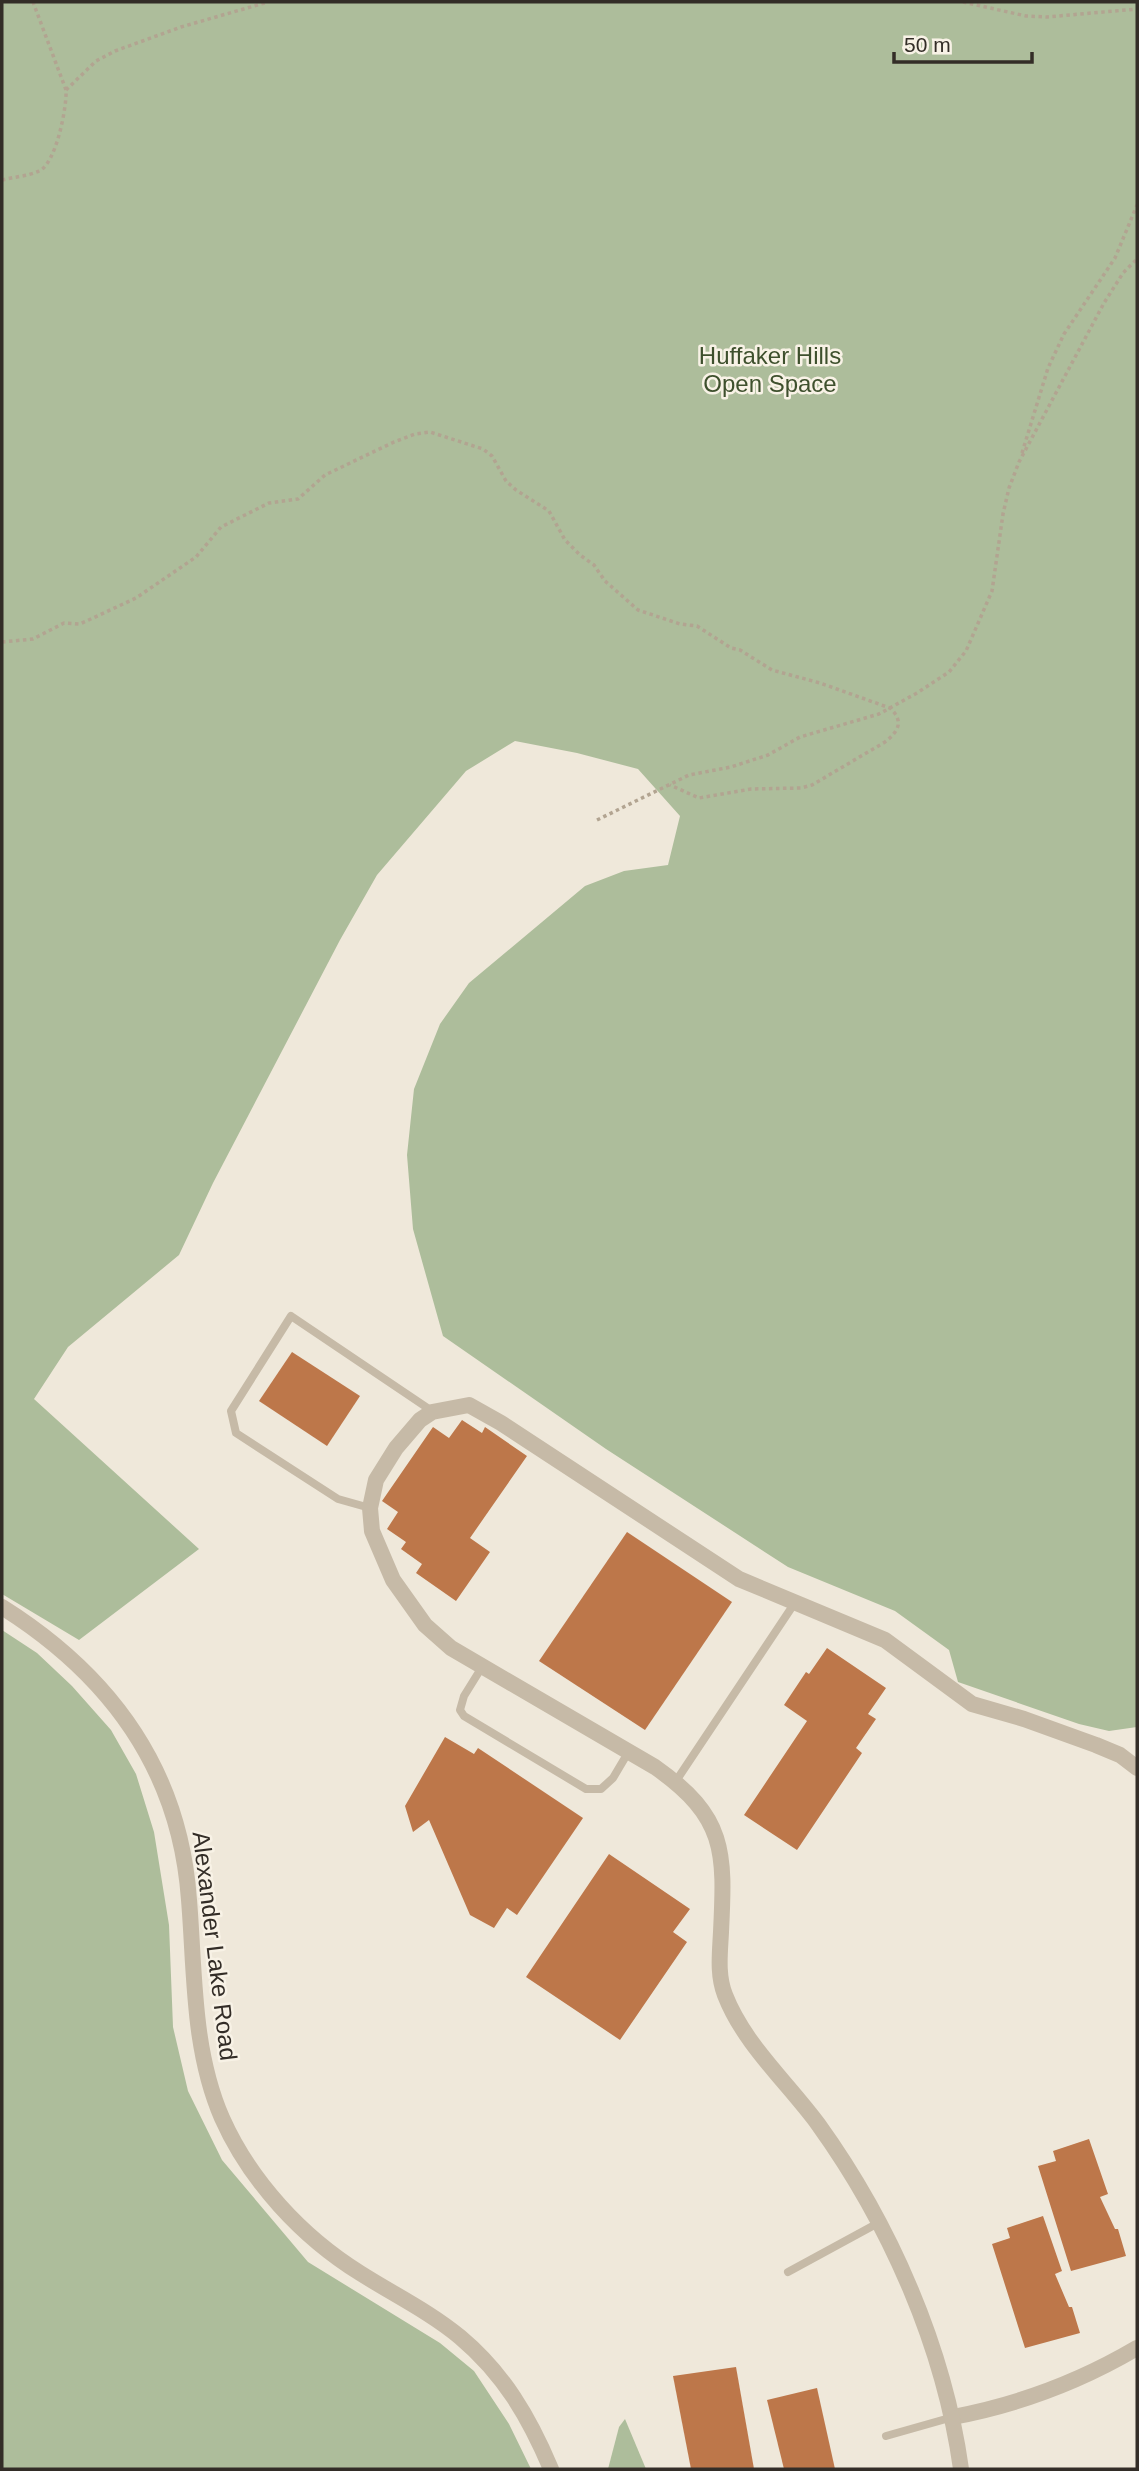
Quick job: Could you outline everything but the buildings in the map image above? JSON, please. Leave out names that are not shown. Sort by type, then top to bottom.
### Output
[{"type":"street","points":[[961,2469],[953,2417],[939,2370],[906,2278],[880,2222],[817,2123],[749,2038],[733,2014],[724,1993],[720,1972],[723,1866],[719,1844],[702,1810],[676,1782],[482,1667],[452,1648],[425,1625],[393,1580],[372,1531],[370,1508],[376,1480],[396,1448],[421,1420],[432,1412],[470,1405],[502,1423],[739,1579],[885,1640],[972,1704],[1096,1745],[1120,1755],[1137,1768]]},
{"type":"street","name":"Alexander Lake Road","points":[[2,1607],[37,1631],[104,1691],[131,1725],[153,1761],[168,1795],[179,1831],[186,1871],[200,2037],[209,2079],[222,2118],[244,2160],[272,2197],[300,2227],[357,2272],[430,2315],[460,2338],[491,2368],[518,2401],[551,2469]]},
{"type":"street","points":[[953,2417],[977,2413],[1032,2396],[1099,2369],[1137,2348]]},
{"type":"lane","points":[[370,1508],[338,1499],[236,1433],[231,1411],[291,1317],[432,1412]]},
{"type":"lane","points":[[676,1782],[796,1601]]},
{"type":"lane","points":[[482,1667],[464,1696],[460,1710],[464,1716],[586,1789],[601,1789],[613,1778],[629,1752]]},
{"type":"lane","points":[[788,2272],[880,2222]]},
{"type":"lane","points":[[886,2436],[953,2417]]},
{"type":"path","points":[[2,180],[39,172],[47,166],[66,104],[66,90],[33,2]]},
{"type":"path","points":[[66,90],[96,61],[115,51],[181,27],[268,2]]},
{"type":"path","points":[[963,2],[1026,16],[1047,17],[1137,9]]},
{"type":"path","points":[[597,820],[689,775],[730,767],[768,755],[800,737],[879,714],[917,694],[949,672],[966,651],[992,591],[1009,488],[1048,368],[1064,334],[1115,258],[1137,205]]},
{"type":"path","points":[[1019,462],[1104,303],[1123,273],[1137,259]]},
{"type":"path","points":[[2,642],[33,639],[64,623],[79,624],[136,598],[196,557],[221,527],[270,503],[298,499],[325,475],[394,442],[430,432],[483,449],[492,456],[506,481],[549,511],[565,540],[638,610],[680,624],[697,626],[772,670],[890,708],[900,722],[896,733],[864,756],[812,785],[784,789],[751,789],[699,798],[670,785]]},
{"type":"green space","name":"Huffaker Hills Open Space","points":[[2,2],[1137,2],[1137,1727],[1109,1731],[1079,1724],[958,1682],[949,1650],[895,1611],[788,1567],[606,1449],[443,1336],[413,1229],[407,1155],[414,1089],[440,1024],[469,983],[585,886],[624,871],[668,865],[680,816],[638,769],[515,741],[466,771],[377,875],[340,940],[213,1183],[179,1255],[68,1347],[34,1399],[199,1549],[79,1640],[2,1594]]},
{"type":"green space","points":[[2,1630],[37,1653],[72,1686],[111,1730],[136,1774],[154,1832],[169,1925],[173,2027],[188,2091],[222,2160],[308,2262],[440,2343],[474,2371],[509,2424],[531,2469],[2,2469]]},
{"type":"green space","points":[[625,2419],[646,2469],[608,2469],[619,2427]]}]
